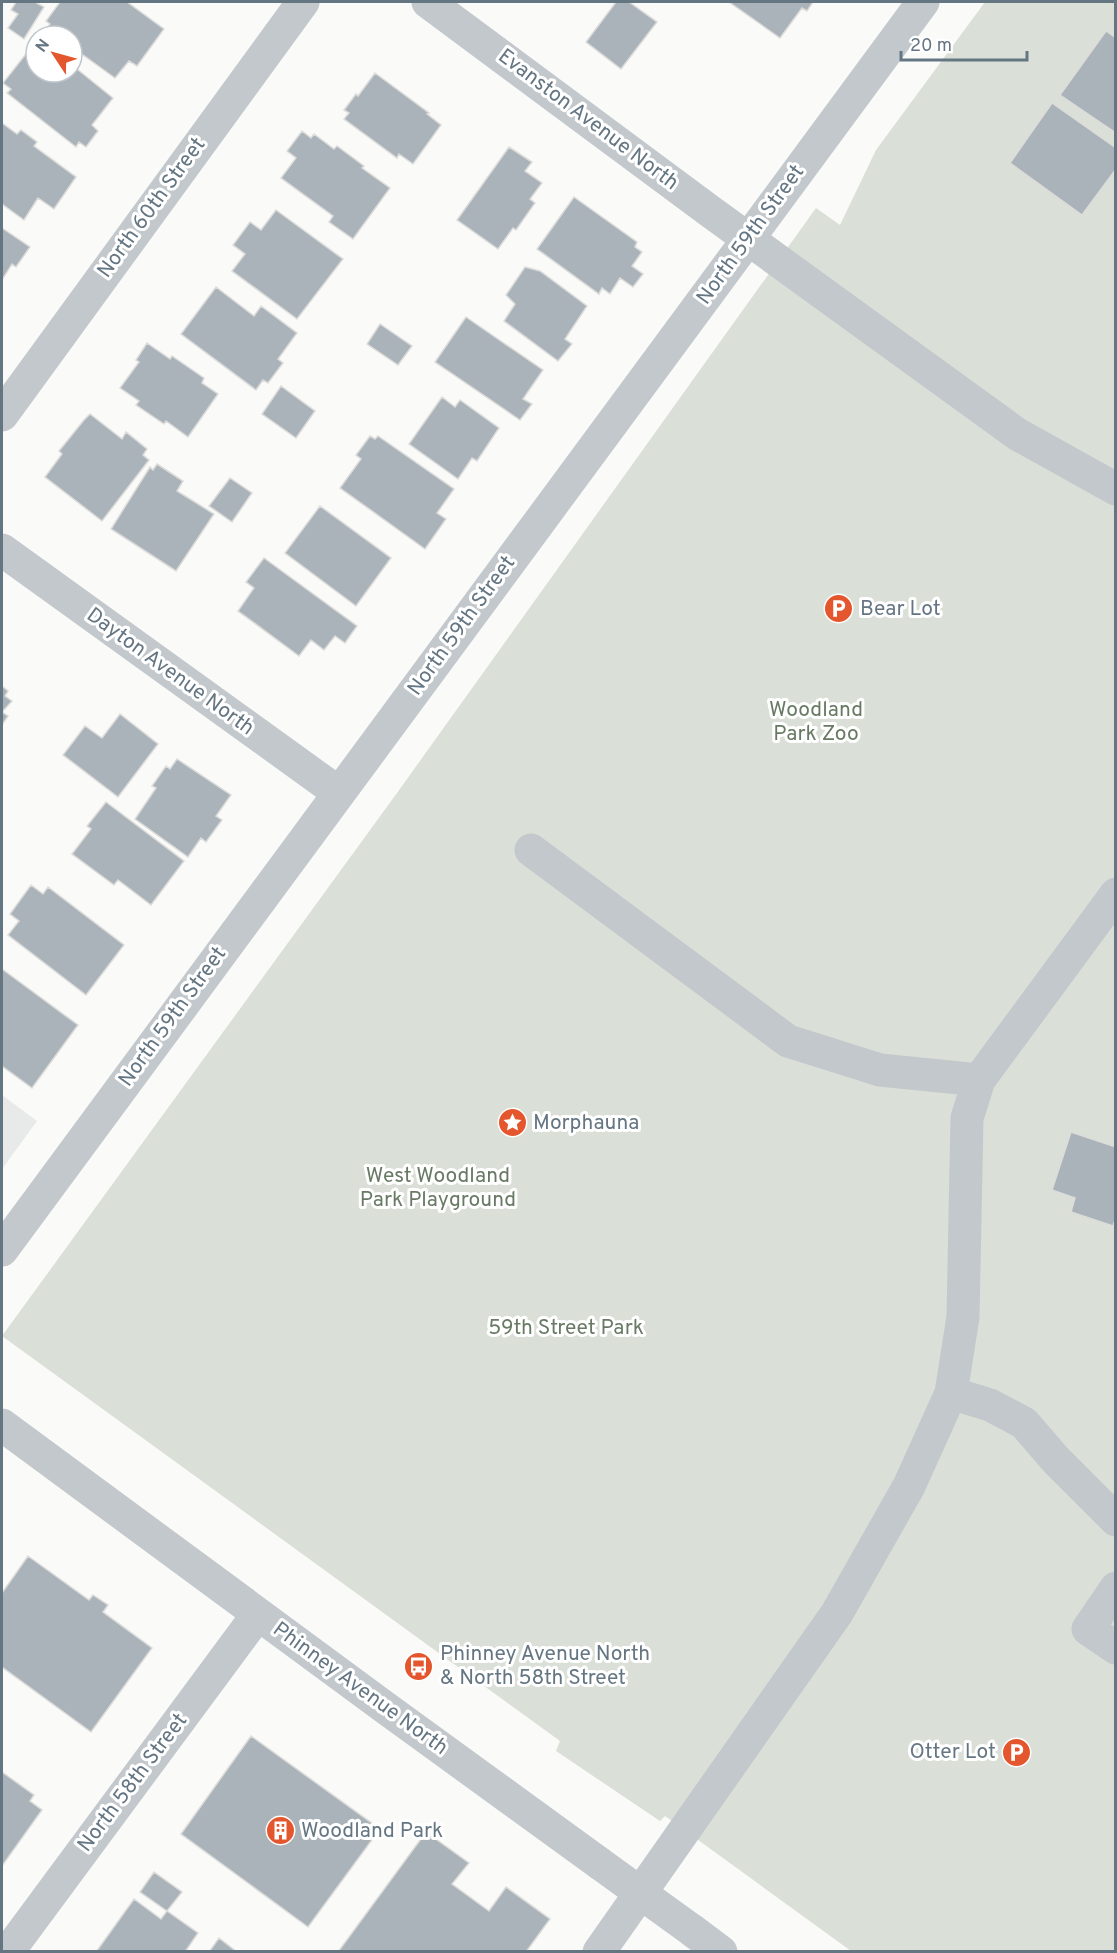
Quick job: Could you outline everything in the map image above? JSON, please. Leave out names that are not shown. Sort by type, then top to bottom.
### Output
[{"type":"street","name":"North 60th Street","points":[[2,415],[303,2]]},
{"type":"street","name":"Evanston Avenue North","points":[[428,2],[1017,434],[1116,489]]},
{"type":"street","name":"North 59th Street","points":[[2,1250],[923,2]]},
{"type":"street","name":"Dayton Avenue North","points":[[2,550],[339,793]]},
{"type":"street","points":[[531,850],[788,1041],[880,1070],[978,1080]]},
{"type":"street","points":[[599,1952],[837,1613],[909,1486],[951,1393],[963,1317],[967,1118],[978,1080],[1116,894]]},
{"type":"street","points":[[951,1393],[990,1405],[1024,1423],[1056,1460],[1116,1520]]},
{"type":"street","name":"Phinney Avenue North","points":[[2,1425],[720,1952]]},
{"type":"street","points":[[1116,1587],[1088,1629],[1116,1648]]},
{"type":"street","name":"North 58th Street","points":[[8,1952],[258,1614]]},
{"type":"shaded area","points":[[2,1095],[37,1121],[2,1169]]},
{"type":"green space","points":[[985,2],[1115,2],[1115,1951],[851,1951],[665,1816],[660,1821],[556,1751],[560,1741],[2,1336],[397,793],[816,208],[840,225],[876,150]]},
{"type":"building","points":[[16,2],[35,2],[44,7],[33,24],[24,24],[24,39],[8,28],[18,14],[11,10]]},
{"type":"building","points":[[60,2],[127,2],[164,29],[137,66],[129,61],[115,78],[84,56],[84,24],[50,24],[46,21]]},
{"type":"building","points":[[616,2],[629,2],[657,22],[621,69],[586,42]]},
{"type":"building","points":[[729,2],[813,2],[807,11],[802,8],[780,38]]},
{"type":"building","points":[[1106,31],[1116,38],[1116,133],[1060,95]]},
{"type":"building","points":[[24,56],[24,84],[84,84],[84,75],[113,98],[92,125],[98,131],[86,147],[79,142],[76,147],[7,93],[11,89],[3,83]]},
{"type":"building","points":[[375,73],[429,113],[427,114],[441,125],[413,164],[399,154],[397,158],[344,119],[349,113],[344,110]]},
{"type":"building","points":[[1052,103],[1116,148],[1116,169],[1082,215],[1010,163]]},
{"type":"building","points":[[2,123],[17,134],[21,130],[37,142],[34,146],[76,177],[54,209],[38,198],[24,220],[2,204]]},
{"type":"building","points":[[302,131],[311,138],[314,134],[334,149],[337,146],[390,188],[353,239],[329,222],[333,216],[281,178],[296,158],[287,151]]},
{"type":"building","points":[[509,147],[532,162],[525,171],[542,183],[530,199],[535,203],[516,230],[513,228],[498,249],[457,220]]},
{"type":"building","points":[[574,197],[637,242],[635,247],[642,252],[632,266],[643,274],[633,287],[620,278],[610,294],[602,288],[599,294],[537,249]]},
{"type":"building","points":[[276,210],[343,259],[297,319],[232,271],[245,254],[233,245],[250,222],[261,230]]},
{"type":"building","points":[[2,228],[30,247],[16,267],[12,264],[2,280]]},
{"type":"building","points":[[525,267],[540,271],[587,306],[565,339],[572,344],[558,361],[504,321],[515,304],[506,295]]},
{"type":"building","points":[[216,287],[254,316],[261,306],[297,333],[278,359],[283,363],[268,383],[263,380],[256,390],[181,334]]},
{"type":"building","points":[[466,317],[543,370],[523,399],[532,404],[520,420],[435,362]]},
{"type":"building","points":[[380,324],[412,346],[398,365],[367,344]]},
{"type":"building","points":[[147,343],[170,359],[172,356],[204,378],[202,383],[218,394],[188,437],[166,421],[164,424],[136,405],[139,401],[120,388],[139,362],[136,360]]},
{"type":"building","points":[[281,386],[315,411],[296,438],[262,414]]},
{"type":"building","points":[[442,397],[455,407],[460,400],[499,428],[477,461],[472,458],[458,479],[409,444]]},
{"type":"building","points":[[90,414],[122,439],[126,432],[147,449],[143,455],[149,460],[102,521],[45,477],[62,454],[59,451]]},
{"type":"building","points":[[370,436],[375,439],[378,436],[454,489],[437,513],[446,519],[425,549],[340,488],[361,459],[356,455]]},
{"type":"building","points":[[157,464],[183,481],[177,491],[214,514],[176,571],[111,529],[150,467],[153,470]]},
{"type":"building","points":[[230,478],[252,493],[232,522],[209,506]]},
{"type":"building","points":[[320,506],[391,558],[356,606],[285,553]]},
{"type":"building","points":[[264,558],[357,626],[345,643],[335,636],[324,650],[311,640],[299,656],[238,611],[254,588],[246,582]]},
{"type":"building","points":[[2,686],[8,691],[5,696],[12,701],[2,712]]},
{"type":"building","points":[[2,712],[8,716],[2,725]]},
{"type":"building","points":[[120,714],[158,744],[118,797],[63,755],[85,726],[102,738]]},
{"type":"building","points":[[177,759],[231,795],[216,816],[222,820],[206,842],[201,838],[188,857],[135,819],[156,788],[152,786],[166,766],[170,769]]},
{"type":"building","points":[[106,802],[184,861],[151,905],[118,880],[114,885],[72,854],[91,829],[87,826]]},
{"type":"building","points":[[31,885],[43,894],[48,887],[124,945],[86,995],[8,935],[19,921],[10,914]]},
{"type":"building","points":[[2,969],[78,1025],[32,1088],[2,1066]]},
{"type":"building","points":[[1071,1132],[1116,1147],[1116,1217],[1113,1226],[1071,1212],[1075,1198],[1052,1190]]},
{"type":"building","points":[[28,1556],[89,1600],[93,1595],[108,1605],[103,1612],[152,1648],[91,1732],[2,1667],[2,1593]]},
{"type":"building","name":"Woodland Park","points":[[251,1736],[380,1829],[308,1927],[181,1834]]},
{"type":"building","points":[[2,1772],[34,1795],[30,1801],[42,1810],[2,1866]]},
{"type":"building","points":[[426,1832],[469,1863],[452,1884],[489,1911],[506,1887],[550,1919],[526,1952],[338,1952]]},
{"type":"building","points":[[154,1872],[182,1892],[167,1911],[140,1892]]},
{"type":"building","points":[[134,1899],[161,1919],[167,1911],[198,1933],[185,1952],[96,1952]]},
{"type":"building","points":[[219,1938],[237,1952],[209,1952]]},
{"type":"place","name":"Bear Lot","points":[[839,609]]},
{"type":"place","name":"Morphauna","points":[[512,1123]]},
{"type":"place","name":"Phinney Avenue North & North 58th Street","points":[[419,1666]]},
{"type":"place","name":"Otter Lot","points":[[1017,1752]]},
{"type":"place","name":"Woodland Park","points":[[280,1831]]},
{"type":"park label","name":"Woodland Park Zoo","points":[[816,722]]},
{"type":"park label","name":"West Woodland Park Playground","points":[[438,1188]]},
{"type":"park label","name":"59th Street Park","points":[[566,1328]]}]
